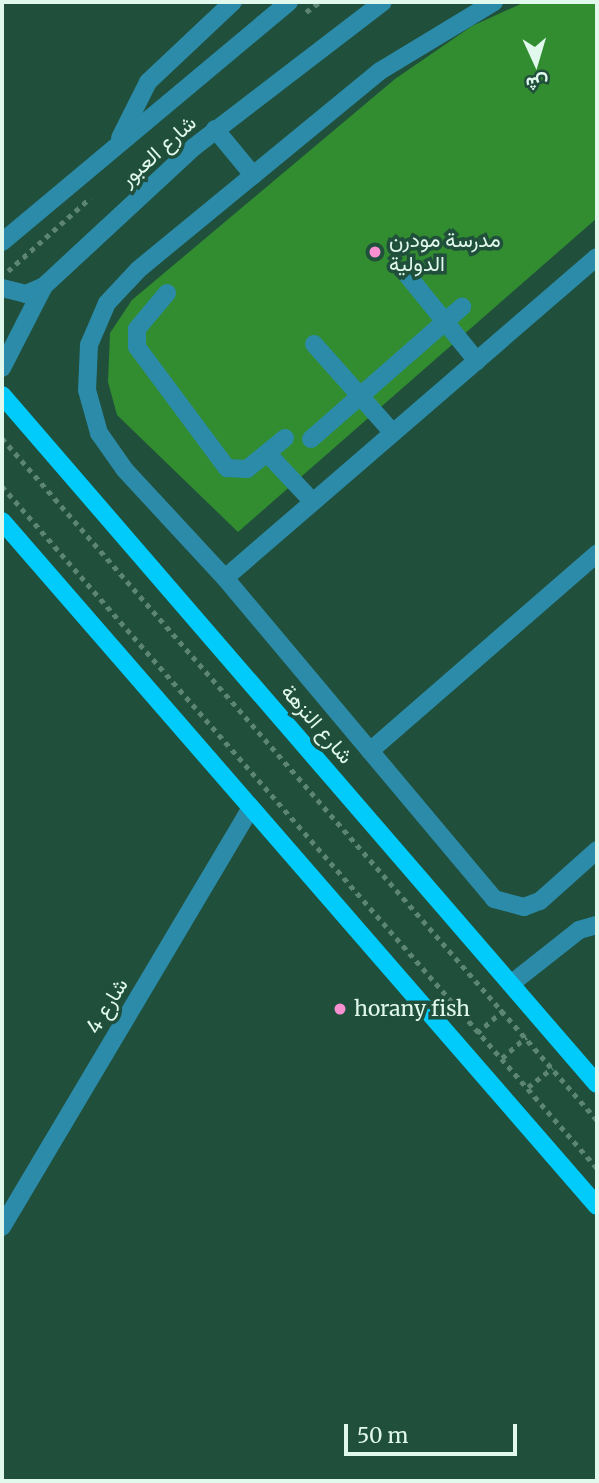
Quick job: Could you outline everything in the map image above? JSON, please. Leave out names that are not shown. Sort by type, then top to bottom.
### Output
[{"type":"main road","name":"شارع النزهة","points":[[2,396],[597,1084]]},
{"type":"main road","points":[[2,521],[597,1206]]},
{"type":"street","points":[[119,142],[148,82],[233,2]]},
{"type":"street","name":"شارع العبور","points":[[2,242],[289,2]]},
{"type":"street","name":"شارع العبور","points":[[2,368],[44,286],[215,130],[383,2]]},
{"type":"street","points":[[494,2],[380,71],[138,270],[107,303],[89,345],[87,390],[99,433],[125,470],[225,578],[494,898],[508,906],[540,901],[597,850]]},
{"type":"street","points":[[215,130],[253,175]]},
{"type":"street","points":[[225,578],[597,257]]},
{"type":"street","points":[[404,271],[477,361]]},
{"type":"street","points":[[2,288],[26,294],[44,286]]},
{"type":"street","points":[[167,293],[137,329],[137,347],[149,368],[227,468],[247,470],[285,438]]},
{"type":"street","points":[[311,439],[462,307]]},
{"type":"street","points":[[314,344],[393,433]]},
{"type":"street","points":[[267,453],[313,502]]},
{"type":"street","points":[[370,751],[597,554]]},
{"type":"street","name":"شارع 4","points":[[2,1227],[251,808]]},
{"type":"street","points":[[512,983],[579,930],[597,925]]},
{"type":"path","points":[[2,438],[597,1120]]},
{"type":"path","points":[[2,486],[597,1168]]},
{"type":"path","points":[[480,1031],[503,1011]]},
{"type":"path","points":[[502,1058],[526,1037]]},
{"type":"path","points":[[528,1087],[552,1068]]},
{"type":"building","name":"مدرسة مودرن الدولية","points":[[525,2],[597,2],[597,218],[238,532],[117,415],[108,382],[110,333],[132,300],[395,79],[472,26]]},
{"type":"place","name":"مدرسة مودرن الدولية","points":[[375,252]]},
{"type":"place","name":"horany fish","points":[[340,1009]]}]
